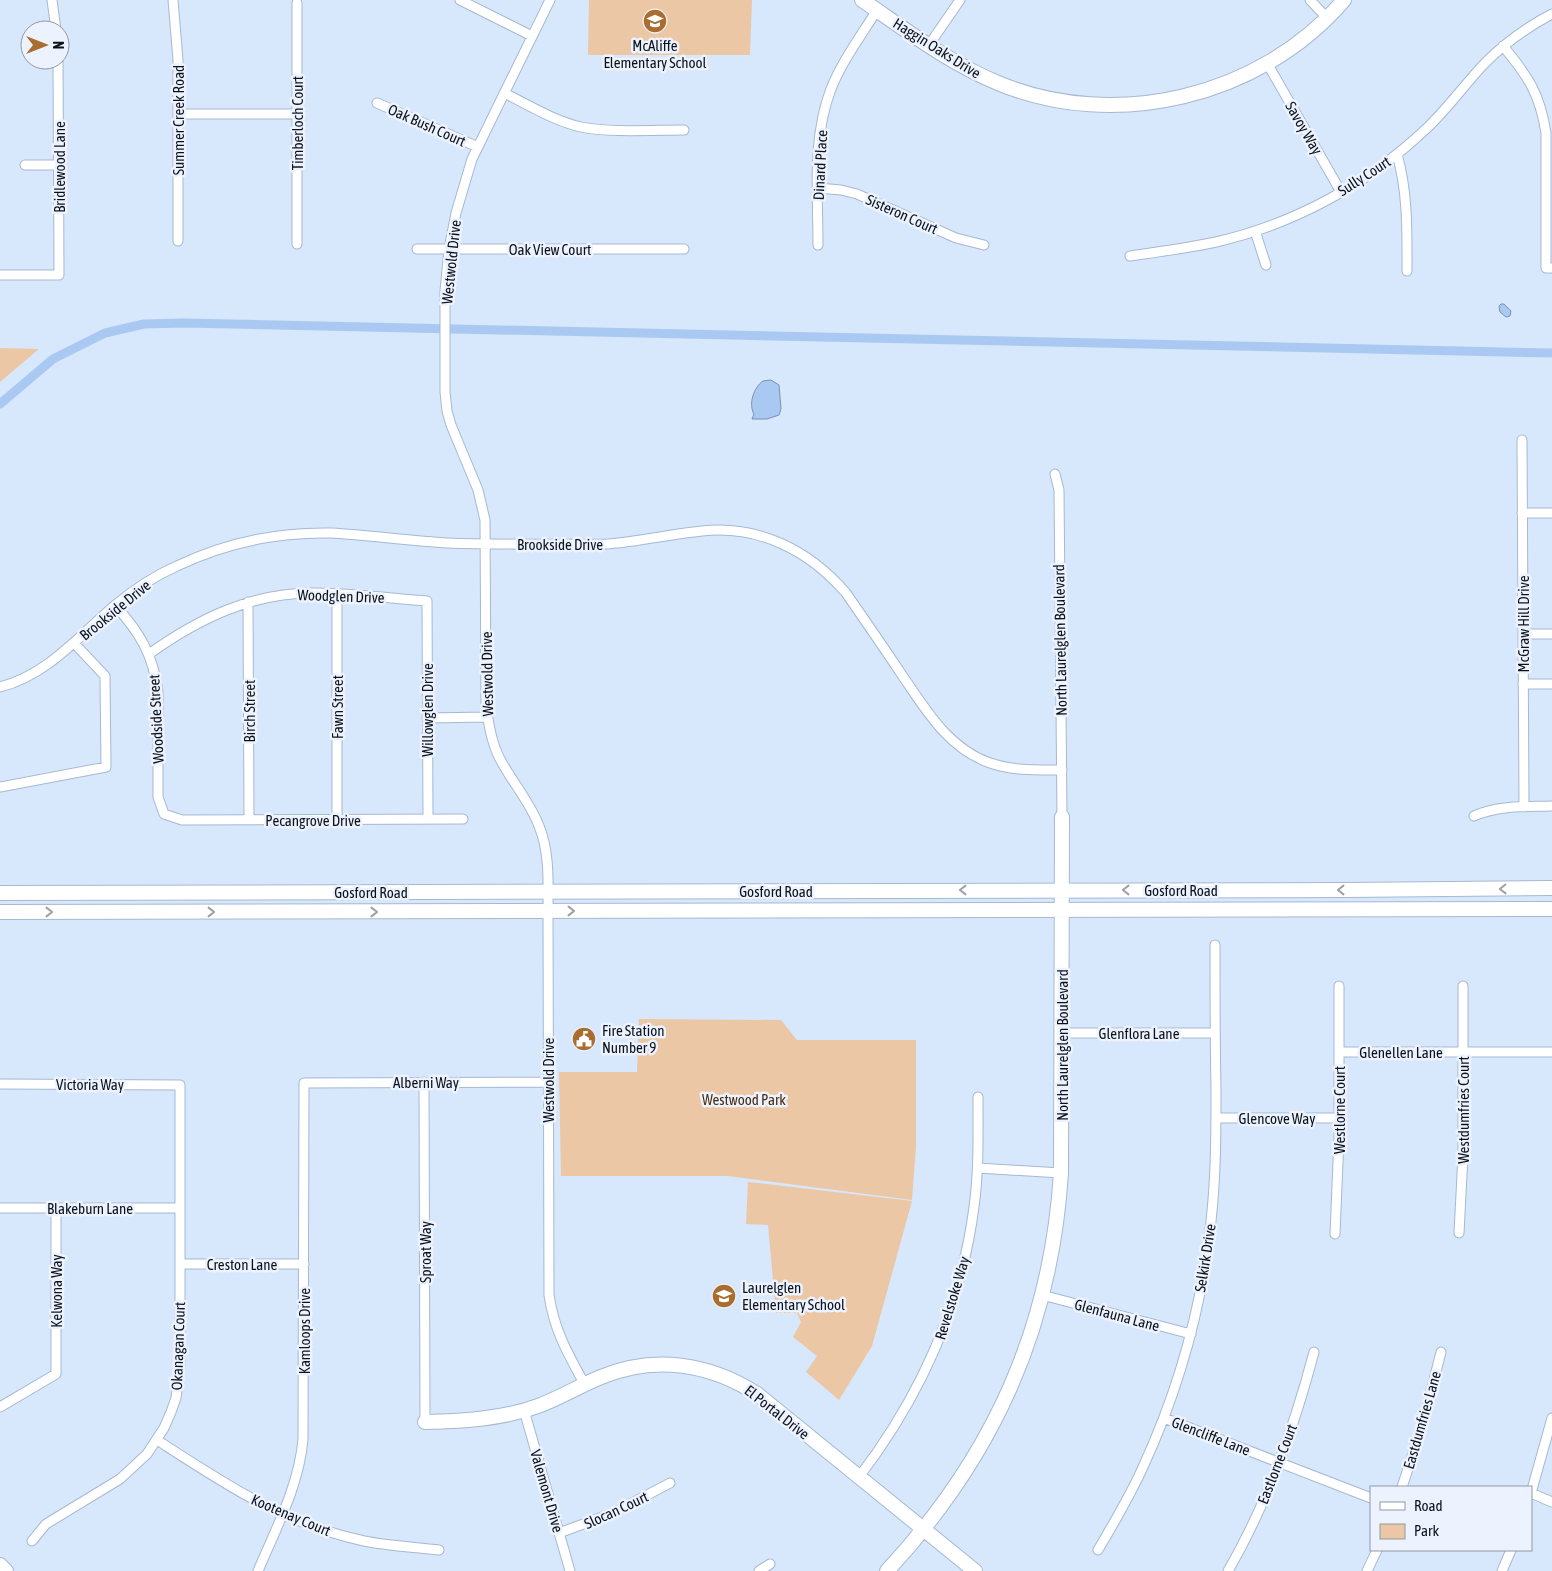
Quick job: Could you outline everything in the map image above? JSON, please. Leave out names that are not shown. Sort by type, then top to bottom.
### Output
[{"type":"main road","name":"Haggin Oaks Drive","points":[[862,0],[967,69],[999,84],[1052,99],[1100,105],[1148,103],[1197,93],[1242,76],[1266,64],[1289,49],[1327,18],[1344,0]]},
{"type":"main road","name":"North Laurelglen Boulevard","points":[[887,1571],[924,1530],[965,1472],[1002,1406],[1027,1347],[1042,1295],[1056,1226],[1061,1172],[1062,817]]},
{"type":"main road","name":"Gosford Road","points":[[0,893],[1552,888]]},
{"type":"main road","name":"Gosford Road","points":[[0,912],[1552,909]]},
{"type":"main road","name":"El Portal Drive","points":[[425,1422],[476,1420],[524,1410],[561,1397],[618,1371],[651,1364],[670,1364],[710,1371],[728,1378],[757,1394],[975,1571]]},
{"type":"main road","points":[[0,1565],[6,1571]]},
{"type":"street","points":[[52,0],[55,20]]},
{"type":"street","name":"Summer Creek Road","points":[[173,0],[178,60],[178,241]]},
{"type":"street","points":[[460,0],[532,36]]},
{"type":"street","name":"Westwold Drive","points":[[550,0],[478,147],[461,195],[449,249],[445,291],[445,392],[451,425],[482,504],[485,520],[487,717],[500,760],[534,814],[540,828],[547,860],[549,1295],[557,1330],[585,1385]]},
{"type":"street","points":[[929,45],[960,0]]},
{"type":"street","points":[[1310,0],[1327,18]]},
{"type":"street","name":"Timberloch Court","points":[[297,3],[297,244]]},
{"type":"street","name":"Dinard Place","points":[[818,244],[820,130],[831,90],[850,52],[877,10]]},
{"type":"street","name":"Sully Court","points":[[1130,256],[1217,242],[1255,231],[1300,213],[1341,192],[1397,154],[1427,128],[1503,46],[1552,14]]},
{"type":"street","points":[[1503,46],[1524,71],[1532,84],[1544,116],[1549,268]]},
{"type":"street","name":"Savoy Way","points":[[1266,64],[1341,192]]},
{"type":"street","name":"Bridlewood Lane","points":[[0,275],[59,275],[58,70]]},
{"type":"street","points":[[504,93],[553,117],[580,127],[597,129],[684,130]]},
{"type":"street","name":"Oak Bush Court","points":[[377,103],[478,147]]},
{"type":"street","points":[[178,114],[297,114]]},
{"type":"street","points":[[1397,154],[1406,198],[1407,271]]},
{"type":"street","points":[[25,165],[59,165]]},
{"type":"street","name":"Sisteron Court","points":[[818,188],[841,190],[857,194],[956,238],[984,245]]},
{"type":"street","points":[[1255,231],[1266,265]]},
{"type":"street","name":"Oak View Court","points":[[417,249],[684,249]]},
{"type":"street","name":"McGraw Hill Drive","points":[[1522,440],[1524,807]]},
{"type":"street","name":"North Laurelglen Boulevard","points":[[1056,474],[1058,490],[1062,817]]},
{"type":"street","points":[[1522,513],[1552,513]]},
{"type":"street","name":"Brookside Drive","points":[[0,687],[24,679],[41,669],[74,643],[115,605],[176,566],[228,546],[255,539],[282,535],[332,534],[447,543],[607,544],[701,531],[737,531],[775,540],[807,557],[835,580],[846,593],[935,722],[959,746],[990,763],[1007,767],[1024,770],[1062,770]]},
{"type":"street","name":"Woodglen Drive","points":[[149,654],[183,630],[207,618],[248,602],[288,594],[337,594],[427,601]]},
{"type":"street","name":"Fawn Street","points":[[337,594],[338,820]]},
{"type":"street","name":"Willowglen Drive","points":[[427,601],[428,819]]},
{"type":"street","name":"Birch Street","points":[[248,602],[249,820]]},
{"type":"street","name":"Woodside Street","points":[[115,605],[134,626],[149,654],[156,678],[158,692],[158,797],[164,814]]},
{"type":"street","points":[[1523,634],[1552,634]]},
{"type":"street","points":[[0,787],[106,767],[105,676],[74,643]]},
{"type":"street","points":[[1523,684],[1552,684]]},
{"type":"street","points":[[427,718],[487,717]]},
{"type":"street","points":[[1474,816],[1486,811],[1552,806]]},
{"type":"street","name":"Pecangrove Drive","points":[[164,814],[182,820],[463,819]]},
{"type":"street","name":"Selkirk Drive","points":[[1098,1550],[1143,1468],[1164,1418],[1191,1334],[1207,1259],[1215,1179],[1215,945]]},
{"type":"street","name":"Westlorne Court","points":[[1335,1234],[1338,1185],[1339,986]]},
{"type":"street","name":"Westdumfries Court","points":[[1459,1233],[1463,1155],[1463,986]]},
{"type":"street","name":"Glenflora Lane","points":[[1062,1033],[1215,1033]]},
{"type":"street","name":"Glenellen Lane","points":[[1339,1052],[1552,1052]]},
{"type":"street","name":"Sproat Way","points":[[424,1082],[425,1422]]},
{"type":"street","name":"Alberni Way","points":[[304,1083],[548,1082]]},
{"type":"street","name":"Kamloops Drive","points":[[258,1571],[299,1472],[303,1440],[304,1083]]},
{"type":"street","name":"Victoria Way","points":[[0,1084],[180,1084]]},
{"type":"street","name":"Okanagan Court","points":[[32,1542],[46,1524],[120,1479],[135,1467],[157,1440],[171,1412],[179,1378],[180,1084]]},
{"type":"street","name":"Revelstoke Way","points":[[859,1477],[892,1431],[911,1399],[936,1349],[960,1278],[970,1233],[978,1168],[978,1097]]},
{"type":"street","name":"Glencove Way","points":[[1216,1118],[1339,1118]]},
{"type":"street","points":[[978,1168],[1061,1172]]},
{"type":"street","name":"Blakeburn Lane","points":[[0,1208],[180,1208]]},
{"type":"street","name":"Kelwona Way","points":[[0,1407],[56,1374],[56,1208]]},
{"type":"street","name":"Creston Lane","points":[[180,1264],[304,1264]]},
{"type":"street","name":"Glenfauna Lane","points":[[1042,1295],[1191,1334]]},
{"type":"street","name":"Eastlorne Court","points":[[1228,1571],[1248,1534],[1279,1463],[1296,1416],[1314,1352]]},
{"type":"street","name":"Eastdumfries Lane","points":[[1402,1486],[1423,1423],[1441,1352]]},
{"type":"street","name":"Valemont Drive","points":[[524,1410],[570,1571]]},
{"type":"street","name":"Glencliffe Lane","points":[[1164,1418],[1370,1498]]},
{"type":"street","points":[[1532,1489],[1552,1418]]},
{"type":"street","name":"Kootenay Court","points":[[157,1440],[230,1487],[282,1515],[364,1541],[392,1546],[439,1550]]},
{"type":"street","name":"Slocan Court","points":[[559,1533],[613,1514],[670,1483]]},
{"type":"street","points":[[1532,1493],[1552,1502]]},
{"type":"street","points":[[1367,1571],[1377,1551]]},
{"type":"street","points":[[1502,1571],[1508,1551]]},
{"type":"street","points":[[759,1571],[770,1564]]},
{"type":"green space","name":"McAliffe Elementary School","points":[[589,0],[752,0],[750,55],[588,55]]},
{"type":"green space","points":[[0,348],[39,349],[0,382]]},
{"type":"green space","name":"Westwood Park","points":[[639,1019],[781,1020],[797,1040],[916,1040],[916,1146],[912,1200],[728,1176],[561,1176],[559,1072],[637,1072]]},
{"type":"green space","points":[[748,1182],[912,1201],[872,1346],[839,1400],[806,1372],[817,1356],[793,1337],[801,1322],[797,1313],[776,1313],[768,1225],[746,1224]]},
{"type":"water","points":[[1504,304],[1511,311],[1510,316],[1506,317],[1500,312],[1499,306]]},
{"type":"water","points":[[771,380],[779,385],[781,409],[779,415],[767,419],[752,419],[754,414],[752,401],[755,391],[763,381]]},
{"type":"waterway","points":[[0,404],[53,359],[105,333],[144,324],[184,323],[1552,353]]},
{"type":"place","name":"McAliffe Elementary School","points":[[655,21]]},
{"type":"place","name":"Fire Station Number 9","points":[[584,1039]]},
{"type":"place","name":"Laurelglen Elementary School","points":[[724,1296]]}]
